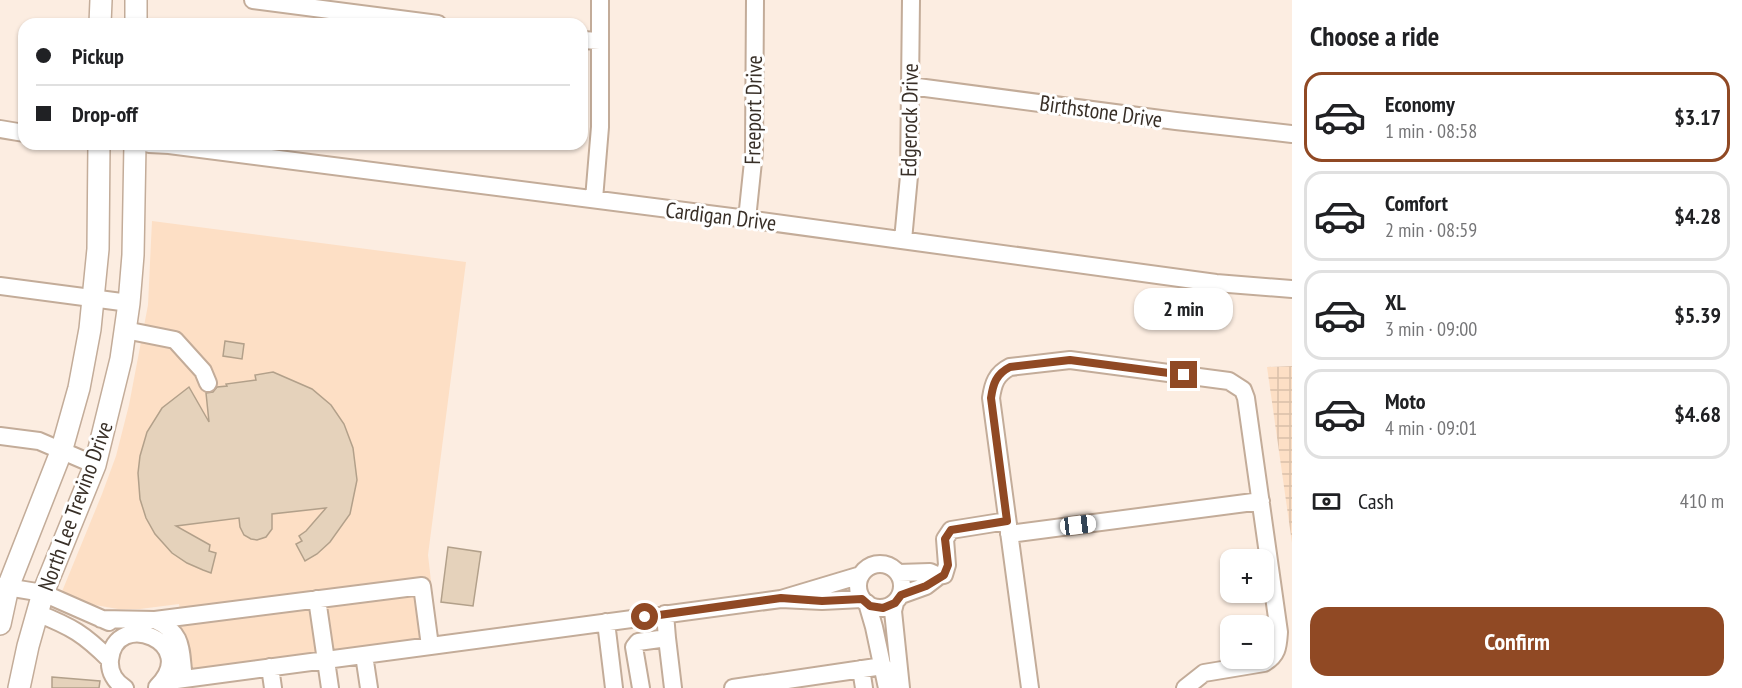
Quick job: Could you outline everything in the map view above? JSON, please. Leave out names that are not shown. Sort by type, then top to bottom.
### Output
[{"type":"main road","points":[[100,18],[101,0]]},
{"type":"main road","points":[[136,0],[136,18]]},
{"type":"main road","name":"North Lee Trevino Drive","points":[[0,624],[4,587],[61,452],[79,388],[94,298],[98,249],[99,150]]},
{"type":"main road","name":"North Lee Trevino Drive","points":[[19,688],[40,603],[95,465],[109,413],[129,303],[133,255],[135,150]]},
{"type":"street","points":[[253,0],[392,18]]},
{"type":"street","points":[[594,199],[600,127],[600,0]]},
{"type":"street","name":"Freeport Drive","points":[[747,219],[754,152],[755,0]]},
{"type":"street","name":"Edgerock Drive","points":[[903,240],[909,176],[911,0]]},
{"type":"street","points":[[588,40],[600,41]]},
{"type":"street","name":"Birthstone Drive","points":[[910,86],[1292,134]]},
{"type":"street","points":[[0,129],[18,132]]},
{"type":"street","name":"Cardigan Drive","points":[[208,150],[747,219],[1216,283],[1292,289]]},
{"type":"street","points":[[0,286],[129,303]]},
{"type":"street","points":[[125,330],[175,340],[203,371],[208,382]]},
{"type":"street","points":[[1029,688],[991,398],[993,387],[1001,371],[1010,367],[1070,360],[1229,381],[1243,390],[1246,398],[1279,632],[1277,651],[1273,658],[1264,663],[1204,673],[1185,688]]},
{"type":"street","points":[[0,436],[39,441],[95,465]]},
{"type":"street","points":[[781,598],[865,601],[876,608],[883,608],[944,575],[948,565],[945,539],[951,530],[1008,527],[1261,501]]},
{"type":"street","points":[[158,685],[184,679],[781,598],[861,575],[871,566],[878,564],[885,565],[898,573],[902,580],[893,611],[901,688]]},
{"type":"street","points":[[898,573],[930,572],[939,576]]},
{"type":"street","points":[[861,575],[858,589],[865,601],[883,666],[886,688]]},
{"type":"street","points":[[101,619],[155,620],[422,586],[430,646]]},
{"type":"street","points":[[4,587],[40,603],[101,619],[135,633]]},
{"type":"street","points":[[317,599],[330,688]]},
{"type":"street","points":[[40,603],[89,639],[110,660]]},
{"type":"street","points":[[665,614],[673,688]]},
{"type":"street","points":[[155,620],[176,634],[184,679]]},
{"type":"street","points":[[606,622],[614,688]]},
{"type":"street","points":[[125,688],[115,679],[110,660],[112,651],[118,642],[135,633],[145,633],[154,637],[162,643],[167,652],[170,661],[168,671],[158,685]]},
{"type":"street","points":[[641,688],[634,646],[638,642],[667,638]]},
{"type":"street","points":[[364,655],[369,688]]},
{"type":"street","points":[[737,688],[883,666]]},
{"type":"street","points":[[270,667],[273,688]]},
{"type":"street","points":[[861,669],[864,688]]},
{"type":"shaded area","points":[[152,221],[466,262],[428,555],[438,642],[188,674],[179,604],[118,609],[89,604],[61,594],[116,456],[129,405],[148,305]]},
{"type":"shaded area","points":[[1292,366],[1292,543],[1267,367]]},
{"type":"building","points":[[225,341],[244,344],[242,359],[223,356]]},
{"type":"building","points":[[273,372],[312,389],[331,405],[344,424],[353,448],[357,480],[350,514],[330,542],[305,561],[296,544],[302,541],[299,536],[326,508],[272,514],[272,529],[266,537],[257,540],[244,535],[239,518],[176,526],[210,545],[209,551],[216,553],[211,573],[187,563],[172,553],[155,534],[146,518],[140,499],[138,473],[147,432],[162,408],[189,387],[209,422],[206,393],[213,392],[217,387],[227,386],[226,384],[256,380],[255,375]]},
{"type":"building","points":[[448,547],[481,552],[473,606],[441,602]]},
{"type":"building","points":[[52,677],[100,681],[99,688],[52,688]]},
{"type":"route","points":[[645,617],[781,598],[822,601],[862,599],[876,608],[891,606],[901,595],[915,588],[926,586],[944,575],[948,565],[944,543],[951,530],[1007,521],[991,398],[996,378],[1001,371],[1010,367],[1070,360],[1184,375]]}]
